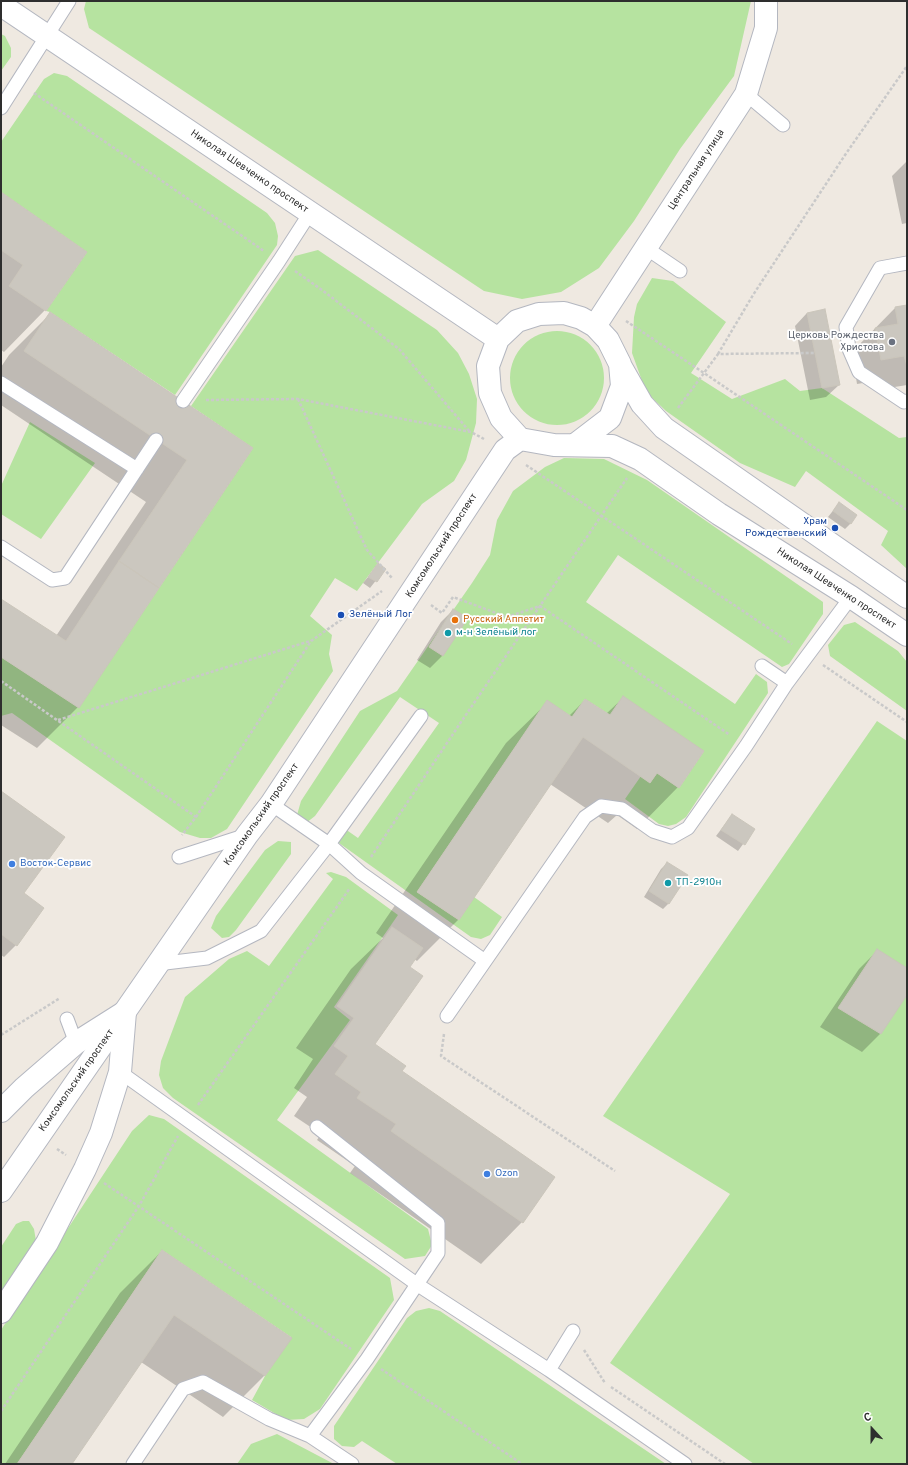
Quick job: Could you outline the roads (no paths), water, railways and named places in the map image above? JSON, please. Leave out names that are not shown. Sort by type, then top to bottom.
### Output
[{"type":"main road","name":"Центральная улица","points":[[595,326],[746,94],[766,28],[766,1]]},
{"type":"main road","name":"Николая Шевченко проспект","points":[[1,5],[498,339]]},
{"type":"main road","points":[[620,364],[622,386],[610,418],[576,444],[512,445],[490,393],[488,366],[498,339],[517,321],[539,314],[564,313],[581,318],[595,326],[608,340],[642,404],[664,428],[907,597]]},
{"type":"main road","name":"Николая Шевченко проспект","points":[[576,444],[612,446],[640,459],[719,514],[851,597],[907,635]]},
{"type":"main road","name":"Комсомольский проспект","points":[[1,1191],[247,835],[271,804],[404,587],[512,445]]},
{"type":"main road","points":[[1,1112],[24,1088],[76,1043],[125,1012]]},
{"type":"main road","points":[[1,1312],[47,1243],[85,1170],[101,1133],[120,1072],[125,1012]]},
{"type":"lane","points":[[1,108],[69,1]]},
{"type":"lane","points":[[746,94],[783,125]]},
{"type":"lane","points":[[183,400],[279,261],[310,212]]},
{"type":"lane","points":[[646,248],[680,271]]},
{"type":"lane","points":[[907,262],[880,268],[846,327],[849,349],[859,372],[904,402],[907,401]]},
{"type":"lane","points":[[1,383],[137,469]]},
{"type":"lane","points":[[1,547],[52,580],[64,578],[156,440]]},
{"type":"lane","points":[[447,1016],[585,817],[601,806],[622,809],[653,831],[672,837],[688,828],[746,746],[787,683],[851,597]]},
{"type":"lane","points":[[762,666],[787,683]]},
{"type":"lane","points":[[157,964],[207,958],[261,931],[329,844],[421,716]]},
{"type":"lane","points":[[271,804],[329,844],[361,872],[485,961]]},
{"type":"lane","points":[[179,856],[247,835]]},
{"type":"lane","points":[[67,1019],[76,1043]]},
{"type":"lane","points":[[120,1072],[186,1121],[418,1284],[549,1370],[685,1464]]},
{"type":"lane","points":[[310,1436],[367,1360],[438,1253],[438,1223],[317,1127]]},
{"type":"lane","points":[[549,1370],[572,1333]]},
{"type":"lane","points":[[133,1464],[183,1389],[203,1382],[269,1419],[310,1436],[352,1464]]},
{"type":"place","name":"Церковь Рождества Христова","points":[[892,342]]},
{"type":"place","name":"Храм Рождественский","points":[[835,528]]},
{"type":"place","name":"Зелёный Лог","points":[[341,615]]},
{"type":"place","name":"Русский Аппетит","points":[[455,620]]},
{"type":"place","name":"м-н Зелёный лог","points":[[448,633]]},
{"type":"place","name":"Восток-Сервис","points":[[12,864]]},
{"type":"place","name":"ТП-2910н","points":[[668,883]]},
{"type":"place","name":"Ozon","points":[[487,1174]]}]
